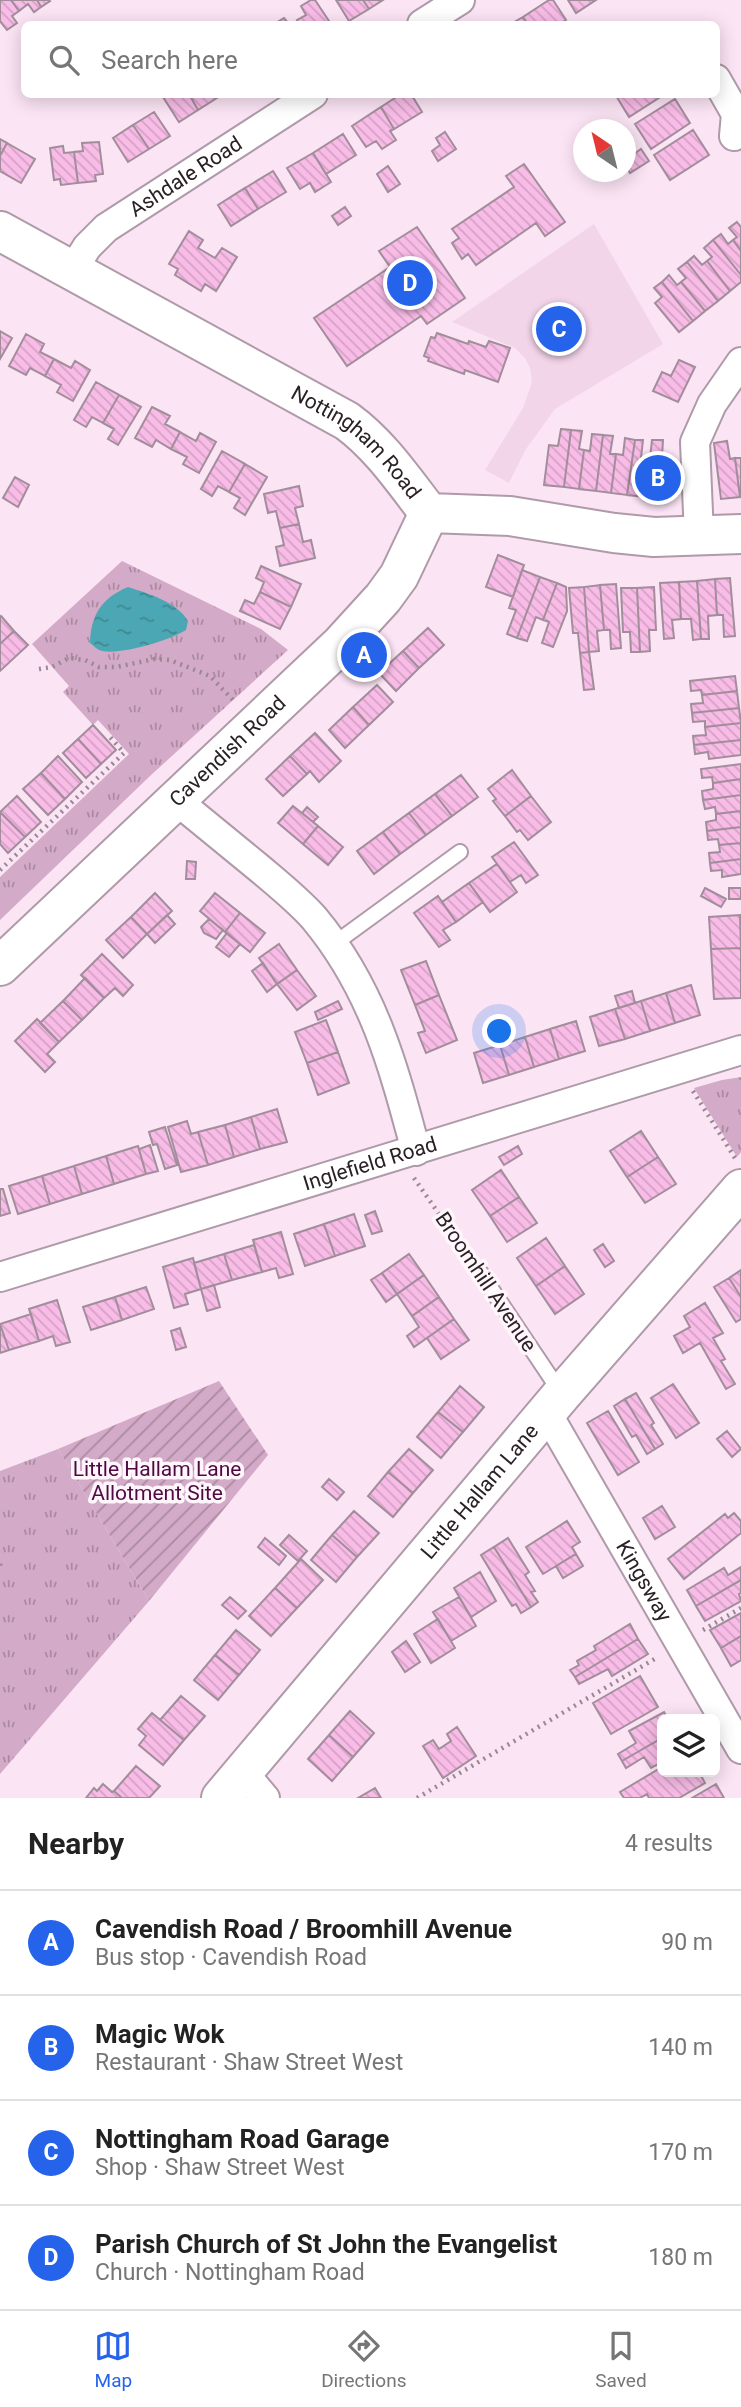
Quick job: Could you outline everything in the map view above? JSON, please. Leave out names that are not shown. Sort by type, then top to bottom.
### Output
[{"type":"street","points":[[427,21],[460,0]]},
{"type":"street","points":[[720,87],[737,121]]},
{"type":"street","name":"Ashdale Road","points":[[72,271],[94,237],[106,228],[307,98]]},
{"type":"street","name":"Nottingham Road","points":[[0,231],[347,421],[382,453],[429,513],[510,516],[654,537],[741,534]]},
{"type":"street","points":[[699,537],[695,442],[712,404],[741,362]]},
{"type":"street","name":"Cavendish Road","points":[[0,966],[341,644],[383,598],[404,566],[429,513]]},
{"type":"street","points":[[176,800],[279,885],[313,917],[334,944],[359,984],[385,1041],[413,1160]]},
{"type":"street","name":"Inglefield Road","points":[[0,1278],[413,1160],[741,1050]]},
{"type":"street","name":"Little Hallam Lane","points":[[243,1789],[740,1177]]},
{"type":"street","name":"Kingsway","points":[[555,1404],[741,1749]]},
{"type":"lane","points":[[334,944],[460,852]]},
{"type":"lane","name":"Broomhill Avenue","points":[[480,1272],[555,1404]]},
{"type":"path","points":[[39,669],[52,667],[69,658],[85,660],[99,667],[116,667],[155,659],[170,660],[210,676],[233,700]]},
{"type":"path","points":[[0,870],[124,753],[110,737]]},
{"type":"path","points":[[688,1084],[740,1177]]},
{"type":"path","name":"Broomhill Avenue","points":[[413,1160],[480,1272]]},
{"type":"path","points":[[696,1634],[741,1608]]},
{"type":"path","points":[[417,1798],[652,1660]]},
{"type":"shaded area","points":[[594,224],[663,344],[555,409],[526,449],[509,483],[485,470],[523,408],[532,382],[530,368],[515,348],[452,322]]},
{"type":"green space","points":[[122,561],[261,629],[288,650],[150,776],[0,920],[0,877],[129,754],[98,720],[93,725],[63,692],[69,686],[32,644]]},
{"type":"green space","points":[[741,1077],[741,1152],[737,1157],[694,1088]]},
{"type":"green space","name":"Little Hallam Lane Allotment Site","points":[[219,1381],[268,1455],[149,1601],[58,1449]]},
{"type":"green space","points":[[58,1449],[149,1601],[0,1774],[0,1471]]},
{"type":"water","points":[[128,587],[177,609],[188,621],[186,630],[156,643],[130,649],[107,652],[96,648],[90,643],[96,615],[111,596]]},
{"type":"building","points":[[0,0],[11,0],[19,11],[12,16],[17,23],[7,30],[0,21]]},
{"type":"building","points":[[11,0],[37,0],[41,7],[34,12],[28,4],[19,11]]},
{"type":"building","points":[[37,0],[49,0],[50,1],[41,7]]},
{"type":"building","points":[[315,0],[329,21],[298,21],[306,15],[301,6]]},
{"type":"building","points":[[336,0],[363,0],[369,9],[349,21]]},
{"type":"building","points":[[363,0],[383,0],[369,9]]},
{"type":"building","points":[[553,0],[566,20],[526,21],[523,17]]},
{"type":"building","points":[[568,0],[596,0],[576,13]]},
{"type":"building","points":[[164,98],[191,98],[198,110],[179,122]]},
{"type":"building","points":[[191,98],[217,98],[198,110]]},
{"type":"building","points":[[395,98],[413,98],[422,112],[394,129],[381,107]]},
{"type":"building","points":[[617,98],[659,98],[629,117]]},
{"type":"building","points":[[675,99],[690,123],[651,149],[636,123]]},
{"type":"building","points":[[381,107],[394,129],[390,131],[396,140],[382,149],[376,141],[366,147],[352,126]]},
{"type":"building","points":[[154,112],[170,136],[149,149],[133,125]]},
{"type":"building","points":[[133,125],[149,149],[128,162],[113,138]]},
{"type":"building","points":[[693,130],[709,155],[670,180],[654,155]]},
{"type":"building","points":[[445,132],[456,149],[438,161],[432,151],[440,145],[436,138]]},
{"type":"building","points":[[343,134],[356,155],[326,174],[313,153]]},
{"type":"building","points":[[0,139],[7,143],[0,156]]},
{"type":"building","points":[[99,142],[103,174],[95,175],[96,181],[78,183],[74,152],[83,151],[82,143]]},
{"type":"building","points":[[7,143],[35,159],[21,183],[0,171],[0,156]]},
{"type":"building","points":[[63,146],[64,153],[74,152],[78,183],[61,185],[60,179],[54,180],[50,148]]},
{"type":"building","points":[[641,149],[649,161],[636,169],[636,153]]},
{"type":"building","points":[[313,153],[331,182],[315,192],[310,183],[300,189],[287,168]]},
{"type":"building","points":[[524,164],[565,222],[545,236],[536,223],[476,265],[468,254],[462,259],[452,243],[459,238],[452,229],[514,187],[506,176]]},
{"type":"building","points":[[388,166],[400,184],[388,192],[377,174]]},
{"type":"building","points":[[273,171],[286,192],[258,209],[245,188]]},
{"type":"building","points":[[245,188],[258,209],[231,226],[218,205]]},
{"type":"building","points":[[345,207],[351,216],[338,225],[332,216]]},
{"type":"building","points":[[737,222],[741,227],[741,251],[733,240],[737,237],[729,228]]},
{"type":"building","points":[[417,227],[465,298],[427,324],[421,316],[347,366],[314,318],[390,267],[379,251]]},
{"type":"building","points":[[189,231],[203,240],[198,248],[215,258],[222,248],[237,257],[216,291],[205,284],[201,291],[175,275],[178,269],[169,264]]},
{"type":"building","points":[[721,234],[728,244],[733,240],[741,251],[741,275],[713,240]]},
{"type":"building","points":[[713,240],[741,275],[741,282],[730,291],[707,261],[712,257],[704,248]]},
{"type":"building","points":[[694,256],[702,265],[707,261],[730,291],[718,301],[687,262]]},
{"type":"building","points":[[687,262],[718,301],[705,311],[681,282],[686,278],[678,269]]},
{"type":"building","points":[[669,275],[677,285],[681,282],[705,311],[693,321],[662,282]]},
{"type":"building","points":[[662,282],[693,321],[679,332],[655,303],[662,297],[654,288]]},
{"type":"building","points":[[0,331],[12,338],[0,359]]},
{"type":"building","points":[[437,333],[468,344],[469,341],[486,347],[489,341],[510,348],[498,382],[465,370],[464,374],[428,361],[429,358],[424,356],[431,337],[435,338]]},
{"type":"building","points":[[26,334],[44,344],[40,352],[54,359],[45,376],[30,368],[26,375],[9,366]]},
{"type":"building","points":[[54,359],[71,368],[75,361],[90,370],[73,401],[57,392],[61,385],[45,376]]},
{"type":"building","points":[[679,360],[695,367],[678,402],[653,391],[662,372],[671,376]]},
{"type":"building","points":[[96,382],[119,395],[103,423],[92,417],[86,427],[74,420]]},
{"type":"building","points":[[119,395],[141,407],[118,445],[108,439],[114,429],[103,423]]},
{"type":"building","points":[[152,407],[170,416],[165,424],[180,432],[171,449],[156,440],[152,447],[135,438]]},
{"type":"building","points":[[561,429],[571,430],[564,487],[544,485],[549,445],[558,446]]},
{"type":"building","points":[[571,430],[582,431],[579,449],[584,450],[579,489],[564,487]]},
{"type":"building","points":[[180,432],[196,441],[200,433],[216,442],[199,473],[183,464],[187,457],[171,449]]},
{"type":"building","points":[[592,434],[603,435],[596,491],[579,489],[584,450],[590,451]]},
{"type":"building","points":[[603,435],[613,436],[610,454],[616,454],[611,493],[596,491]]},
{"type":"building","points":[[625,438],[635,440],[627,495],[611,493],[616,454],[623,455]]},
{"type":"building","points":[[635,440],[643,440],[641,458],[649,459],[646,497],[627,495]]},
{"type":"building","points":[[652,440],[663,440],[662,457],[670,456],[668,500],[646,497]]},
{"type":"building","points":[[727,441],[730,459],[735,458],[740,497],[721,499],[714,443]]},
{"type":"building","points":[[222,451],[245,464],[229,492],[218,486],[212,496],[201,489]]},
{"type":"building","points":[[735,458],[741,458],[741,497],[740,497]]},
{"type":"building","points":[[245,464],[267,477],[245,515],[234,508],[240,498],[229,492]]},
{"type":"building","points":[[15,477],[29,485],[18,507],[3,498]]},
{"type":"building","points":[[299,486],[303,506],[295,508],[299,524],[280,528],[276,511],[268,513],[264,494]]},
{"type":"building","points":[[299,524],[303,542],[311,540],[315,558],[280,566],[276,547],[284,545],[280,528]]},
{"type":"building","points":[[498,555],[524,565],[513,597],[486,587]]},
{"type":"building","points":[[261,566],[301,584],[291,607],[260,592],[264,582],[256,578]]},
{"type":"building","points":[[522,570],[540,577],[517,638],[507,634],[516,610],[509,608]]},
{"type":"building","points":[[540,577],[557,583],[543,620],[536,617],[527,641],[517,638]]},
{"type":"building","points":[[730,578],[735,636],[724,637],[723,615],[717,615],[715,579]]},
{"type":"building","points":[[715,579],[717,615],[708,616],[709,639],[701,639],[697,581]]},
{"type":"building","points":[[697,581],[701,639],[693,640],[691,619],[681,619],[679,582]]},
{"type":"building","points":[[679,582],[681,619],[672,620],[674,638],[664,639],[660,583]]},
{"type":"building","points":[[557,583],[566,587],[567,611],[553,647],[542,643],[549,622],[543,620]]},
{"type":"building","points":[[616,584],[621,648],[611,649],[610,630],[604,630],[600,585]]},
{"type":"building","points":[[600,585],[604,630],[597,631],[599,651],[589,652],[584,587]]},
{"type":"building","points":[[584,587],[589,652],[580,653],[578,633],[573,633],[569,588]]},
{"type":"building","points":[[654,587],[656,630],[649,630],[650,651],[640,652],[637,588]]},
{"type":"building","points":[[621,588],[637,588],[640,652],[631,652],[630,632],[623,632]]},
{"type":"building","points":[[260,592],[291,607],[280,629],[240,611],[245,600],[254,604]]},
{"type":"building","points":[[0,617],[14,631],[0,644]]},
{"type":"building","points":[[428,628],[444,645],[419,668],[403,651]]},
{"type":"building","points":[[14,631],[28,645],[0,671],[0,644]]},
{"type":"building","points":[[403,651],[419,668],[396,691],[379,673]]},
{"type":"building","points":[[589,652],[594,689],[584,690],[580,653]]},
{"type":"building","points":[[735,676],[737,691],[702,695],[701,690],[691,691],[690,681]]},
{"type":"building","points":[[377,685],[393,702],[369,725],[353,707]]},
{"type":"building","points":[[737,691],[739,708],[692,713],[691,704],[703,703],[702,695]]},
{"type":"building","points":[[353,707],[369,725],[345,748],[329,730]]},
{"type":"building","points":[[739,708],[741,723],[705,727],[705,721],[693,722],[692,713]]},
{"type":"building","points":[[741,723],[741,740],[694,745],[693,736],[706,735],[705,727]]},
{"type":"building","points":[[93,725],[116,750],[101,764],[78,739]]},
{"type":"building","points":[[315,733],[341,761],[319,782],[310,771],[307,774],[290,756]]},
{"type":"building","points":[[78,739],[101,764],[86,778],[63,753]]},
{"type":"building","points":[[741,740],[741,755],[709,759],[708,752],[695,754],[694,745]]},
{"type":"building","points":[[58,756],[82,782],[65,799],[41,773]]},
{"type":"building","points":[[290,756],[307,774],[283,796],[266,779]]},
{"type":"building","points":[[741,764],[741,779],[713,783],[712,777],[702,778],[701,769]]},
{"type":"building","points":[[512,770],[531,796],[505,816],[493,801],[496,799],[488,789]]},
{"type":"building","points":[[41,773],[65,799],[48,815],[23,789]]},
{"type":"building","points":[[461,775],[478,797],[452,816],[435,794]]},
{"type":"building","points":[[741,779],[741,795],[703,800],[702,791],[713,789],[713,783]]},
{"type":"building","points":[[435,794],[452,816],[426,835],[409,813]]},
{"type":"building","points":[[741,795],[741,811],[716,814],[715,807],[705,809],[703,800]]},
{"type":"building","points":[[17,796],[41,822],[25,837],[0,812]]},
{"type":"building","points":[[531,796],[551,822],[528,840],[520,830],[517,832],[505,816]]},
{"type":"building","points":[[293,806],[318,826],[303,844],[278,823]]},
{"type":"building","points":[[307,807],[318,817],[313,822],[302,813]]},
{"type":"building","points":[[741,811],[741,827],[707,831],[706,822],[716,820],[716,814]]},
{"type":"building","points":[[0,812],[25,837],[8,853],[0,844]]},
{"type":"building","points":[[409,813],[426,835],[400,854],[383,832]]},
{"type":"building","points":[[318,826],[343,847],[328,865],[303,844]]},
{"type":"building","points":[[741,827],[741,843],[719,845],[718,839],[708,840],[707,831]]},
{"type":"building","points":[[383,832],[400,854],[374,874],[357,851]]},
{"type":"building","points":[[514,842],[538,875],[526,883],[521,875],[510,882],[492,857]]},
{"type":"building","points":[[741,843],[741,859],[710,863],[709,853],[720,852],[719,845]]},
{"type":"building","points":[[741,859],[741,874],[722,877],[722,870],[711,871],[710,863]]},
{"type":"building","points":[[187,861],[196,862],[195,879],[186,879]]},
{"type":"building","points":[[497,864],[517,892],[490,912],[469,883]]},
{"type":"building","points":[[469,883],[483,902],[456,922],[442,902]]},
{"type":"building","points":[[705,888],[726,899],[721,907],[701,896]]},
{"type":"building","points":[[729,888],[741,888],[741,899],[729,899]]},
{"type":"building","points":[[155,893],[172,911],[147,934],[131,917]]},
{"type":"building","points":[[215,893],[240,913],[225,932],[200,911]]},
{"type":"building","points":[[438,896],[456,922],[443,930],[450,940],[439,947],[414,913]]},
{"type":"building","points":[[240,913],[265,933],[250,952],[225,932]]},
{"type":"building","points":[[167,915],[175,924],[155,943],[147,934]]},
{"type":"building","points":[[740,915],[741,948],[711,949],[709,917]]},
{"type":"building","points":[[131,917],[147,934],[123,958],[106,940]]},
{"type":"building","points":[[209,919],[223,930],[216,939],[204,933],[201,927]]},
{"type":"building","points":[[227,933],[240,944],[229,957],[216,947]]},
{"type":"building","points":[[279,944],[297,970],[277,984],[259,958]]},
{"type":"building","points":[[741,948],[741,998],[714,999],[711,949]]},
{"type":"building","points":[[102,954],[133,985],[123,996],[115,988],[104,998],[81,975]]},
{"type":"building","points":[[426,961],[439,995],[415,1005],[401,970]]},
{"type":"building","points":[[263,963],[277,984],[267,992],[252,971]]},
{"type":"building","points":[[297,970],[316,996],[297,1010],[277,984]]},
{"type":"building","points":[[85,978],[104,998],[82,1020],[63,1001]]},
{"type":"building","points":[[691,985],[700,1015],[675,1023],[666,993]]},
{"type":"building","points":[[632,991],[635,1003],[619,1008],[615,996]]},
{"type":"building","points":[[666,993],[675,1023],[650,1031],[641,1001]]},
{"type":"building","points":[[439,995],[457,1040],[426,1053],[418,1033],[425,1031],[415,1005]]},
{"type":"building","points":[[63,1001],[82,1020],[59,1042],[40,1023]]},
{"type":"building","points":[[338,1001],[342,1009],[318,1020],[315,1012]]},
{"type":"building","points":[[641,1001],[650,1031],[625,1039],[615,1009]]},
{"type":"building","points":[[615,1009],[625,1039],[599,1046],[590,1017]]},
{"type":"building","points":[[37,1019],[59,1042],[47,1054],[55,1062],[45,1072],[15,1041]]},
{"type":"building","points":[[326,1020],[338,1052],[307,1063],[295,1032]]},
{"type":"building","points":[[576,1021],[585,1051],[559,1059],[550,1029]]},
{"type":"building","points":[[550,1029],[559,1059],[534,1067],[525,1037]]},
{"type":"building","points":[[525,1037],[534,1067],[509,1075],[500,1045]]},
{"type":"building","points":[[500,1045],[509,1075],[483,1083],[474,1053]]},
{"type":"building","points":[[338,1052],[349,1083],[318,1095],[307,1063]]},
{"type":"building","points":[[277,1109],[287,1142],[260,1149],[251,1117]]},
{"type":"building","points":[[251,1117],[260,1149],[234,1157],[225,1125]]},
{"type":"building","points":[[187,1121],[191,1134],[198,1132],[208,1165],[181,1172],[168,1127]]},
{"type":"building","points":[[225,1125],[234,1157],[208,1165],[198,1132]]},
{"type":"building","points":[[165,1127],[177,1165],[165,1169],[157,1144],[153,1145],[149,1132]]},
{"type":"building","points":[[641,1131],[658,1157],[627,1177],[610,1151]]},
{"type":"building","points":[[150,1145],[158,1171],[146,1174],[139,1149]]},
{"type":"building","points":[[138,1146],[146,1174],[114,1184],[106,1156]]},
{"type":"building","points":[[518,1146],[522,1154],[504,1165],[499,1157]]},
{"type":"building","points":[[106,1156],[114,1184],[82,1194],[74,1166]]},
{"type":"building","points":[[658,1157],[676,1184],[645,1203],[627,1177]]},
{"type":"building","points":[[74,1166],[82,1194],[50,1204],[42,1176]]},
{"type":"building","points":[[501,1170],[519,1197],[490,1216],[472,1190]]},
{"type":"building","points":[[42,1176],[50,1204],[18,1214],[9,1186]]},
{"type":"building","points":[[0,1189],[3,1189],[10,1213],[0,1216]]},
{"type":"building","points":[[519,1197],[537,1223],[507,1242],[490,1216]]},
{"type":"building","points":[[375,1211],[382,1231],[372,1234],[365,1215]]},
{"type":"building","points":[[354,1214],[365,1246],[335,1256],[324,1224]]},
{"type":"building","points":[[324,1224],[335,1256],[305,1266],[294,1234]]},
{"type":"building","points":[[281,1232],[293,1274],[279,1278],[276,1268],[262,1272],[253,1240]]},
{"type":"building","points":[[546,1238],[565,1266],[536,1286],[517,1258]]},
{"type":"building","points":[[603,1244],[614,1261],[605,1267],[594,1250]]},
{"type":"building","points":[[254,1245],[262,1272],[232,1280],[224,1254]]},
{"type":"building","points":[[224,1254],[232,1280],[201,1289],[194,1263]]},
{"type":"building","points":[[409,1254],[424,1275],[397,1294],[382,1273]]},
{"type":"building","points":[[193,1258],[201,1289],[185,1294],[188,1304],[174,1308],[163,1267]]},
{"type":"building","points":[[565,1266],[584,1294],[555,1314],[536,1286]]},
{"type":"building","points":[[741,1270],[741,1297],[729,1278]]},
{"type":"building","points":[[382,1273],[397,1294],[386,1302],[371,1280]]},
{"type":"building","points":[[424,1275],[439,1297],[412,1316],[397,1294]]},
{"type":"building","points":[[729,1278],[741,1297],[741,1319],[736,1322],[714,1287]]},
{"type":"building","points":[[214,1285],[220,1307],[207,1311],[201,1289]]},
{"type":"building","points":[[146,1287],[154,1309],[122,1320],[115,1297]]},
{"type":"building","points":[[115,1297],[122,1320],[91,1330],[83,1307]]},
{"type":"building","points":[[439,1297],[454,1319],[414,1347],[407,1336],[419,1327],[412,1316]]},
{"type":"building","points":[[57,1300],[70,1342],[56,1346],[53,1336],[39,1341],[29,1309]]},
{"type":"building","points":[[705,1303],[723,1333],[713,1338],[725,1359],[721,1361],[735,1384],[726,1389],[700,1343],[683,1353],[674,1336],[690,1327],[684,1316]]},
{"type":"building","points":[[31,1314],[39,1341],[9,1350],[0,1324]]},
{"type":"building","points":[[454,1319],[469,1340],[441,1359],[427,1338]]},
{"type":"building","points":[[0,1324],[9,1350],[0,1353]]},
{"type":"building","points":[[180,1328],[186,1347],[176,1350],[171,1331]]},
{"type":"building","points":[[673,1384],[699,1423],[676,1438],[651,1398]]},
{"type":"building","points":[[460,1386],[484,1407],[463,1432],[438,1412]]},
{"type":"building","points":[[636,1393],[663,1444],[655,1449],[625,1399]]},
{"type":"building","points":[[625,1399],[655,1449],[647,1454],[636,1435],[632,1437],[614,1406]]},
{"type":"building","points":[[608,1411],[639,1462],[618,1475],[587,1423]]},
{"type":"building","points":[[438,1412],[463,1432],[441,1458],[417,1437]]},
{"type":"building","points":[[727,1431],[741,1449],[732,1457],[717,1439]]},
{"type":"building","points":[[409,1449],[433,1470],[413,1493],[388,1472]]},
{"type":"building","points":[[388,1472],[413,1493],[393,1517],[368,1496]]},
{"type":"building","points":[[329,1479],[344,1492],[337,1500],[322,1487]]},
{"type":"building","points":[[662,1506],[675,1527],[655,1539],[643,1518]]},
{"type":"building","points":[[354,1511],[379,1533],[357,1557],[332,1535]]},
{"type":"building","points":[[734,1513],[741,1521],[741,1533],[684,1579],[668,1559],[725,1514],[728,1518]]},
{"type":"building","points":[[567,1521],[580,1542],[572,1547],[576,1554],[543,1574],[526,1547]]},
{"type":"building","points":[[289,1535],[307,1551],[298,1561],[280,1545]]},
{"type":"building","points":[[332,1535],[357,1557],[336,1582],[311,1560]]},
{"type":"building","points":[[265,1538],[286,1556],[279,1565],[258,1547]]},
{"type":"building","points":[[508,1538],[529,1572],[525,1575],[538,1602],[531,1607],[494,1547]]},
{"type":"building","points":[[494,1547],[531,1607],[521,1613],[516,1604],[512,1606],[481,1555]]},
{"type":"building","points":[[576,1554],[583,1566],[563,1578],[556,1566]]},
{"type":"building","points":[[301,1559],[323,1580],[297,1608],[275,1588]]},
{"type":"building","points":[[741,1567],[741,1580],[696,1606],[687,1590],[724,1568],[728,1575]]},
{"type":"building","points":[[480,1572],[496,1601],[471,1617],[454,1588]]},
{"type":"building","points":[[741,1580],[741,1601],[705,1621],[696,1606]]},
{"type":"building","points":[[275,1588],[297,1608],[271,1636],[249,1616]]},
{"type":"building","points":[[230,1597],[246,1611],[238,1619],[222,1605]]},
{"type":"building","points":[[459,1597],[476,1626],[451,1641],[433,1612]]},
{"type":"building","points":[[741,1613],[741,1636],[721,1648],[710,1630]]},
{"type":"building","points":[[438,1619],[455,1648],[431,1663],[414,1634]]},
{"type":"building","points":[[630,1624],[638,1639],[575,1677],[570,1670],[579,1665],[577,1661],[596,1650],[594,1646]]},
{"type":"building","points":[[236,1630],[260,1650],[239,1675],[215,1655]]},
{"type":"building","points":[[741,1636],[741,1660],[731,1666],[721,1648]]},
{"type":"building","points":[[638,1639],[648,1654],[612,1676],[608,1669],[579,1684],[575,1677]]},
{"type":"building","points":[[406,1641],[420,1662],[405,1672],[392,1652]]},
{"type":"building","points":[[215,1655],[239,1675],[218,1700],[194,1680]]},
{"type":"building","points":[[640,1676],[658,1707],[611,1734],[593,1703]]},
{"type":"building","points":[[181,1696],[205,1716],[184,1740],[160,1720]]},
{"type":"building","points":[[350,1711],[374,1733],[353,1757],[329,1735]]},
{"type":"building","points":[[152,1713],[184,1740],[163,1765],[139,1745],[146,1736],[138,1729]]},
{"type":"building","points":[[657,1716],[657,1741],[622,1761],[618,1754],[636,1743],[629,1731]]},
{"type":"building","points":[[457,1727],[476,1756],[443,1778],[423,1746],[433,1740],[439,1749],[451,1741],[447,1734]]},
{"type":"building","points":[[329,1735],[353,1757],[332,1781],[308,1759]]},
{"type":"building","points":[[657,1741],[657,1765],[651,1768],[644,1757],[626,1768],[622,1761]]},
{"type":"building","points":[[136,1766],[160,1786],[149,1798],[122,1798],[114,1791]]},
{"type":"building","points":[[657,1770],[657,1777],[702,1777],[705,1783],[679,1798],[649,1798],[647,1794],[640,1798],[624,1798],[620,1792]]},
{"type":"building","points":[[103,1784],[122,1798],[86,1798],[94,1788],[97,1791]]},
{"type":"building","points":[[716,1784],[724,1798],[692,1798]]},
{"type":"building","points":[[375,1788],[381,1798],[358,1798]]},
{"type":"place","name":"Parish Church of St John the Evangelist","points":[[410,283]]},
{"type":"place","name":"Nottingham Road Garage","points":[[559,329]]},
{"type":"place","name":"Magic Wok","points":[[658,478]]},
{"type":"place","name":"Cavendish Road / Broomhill Avenue","points":[[364,655]]}]
